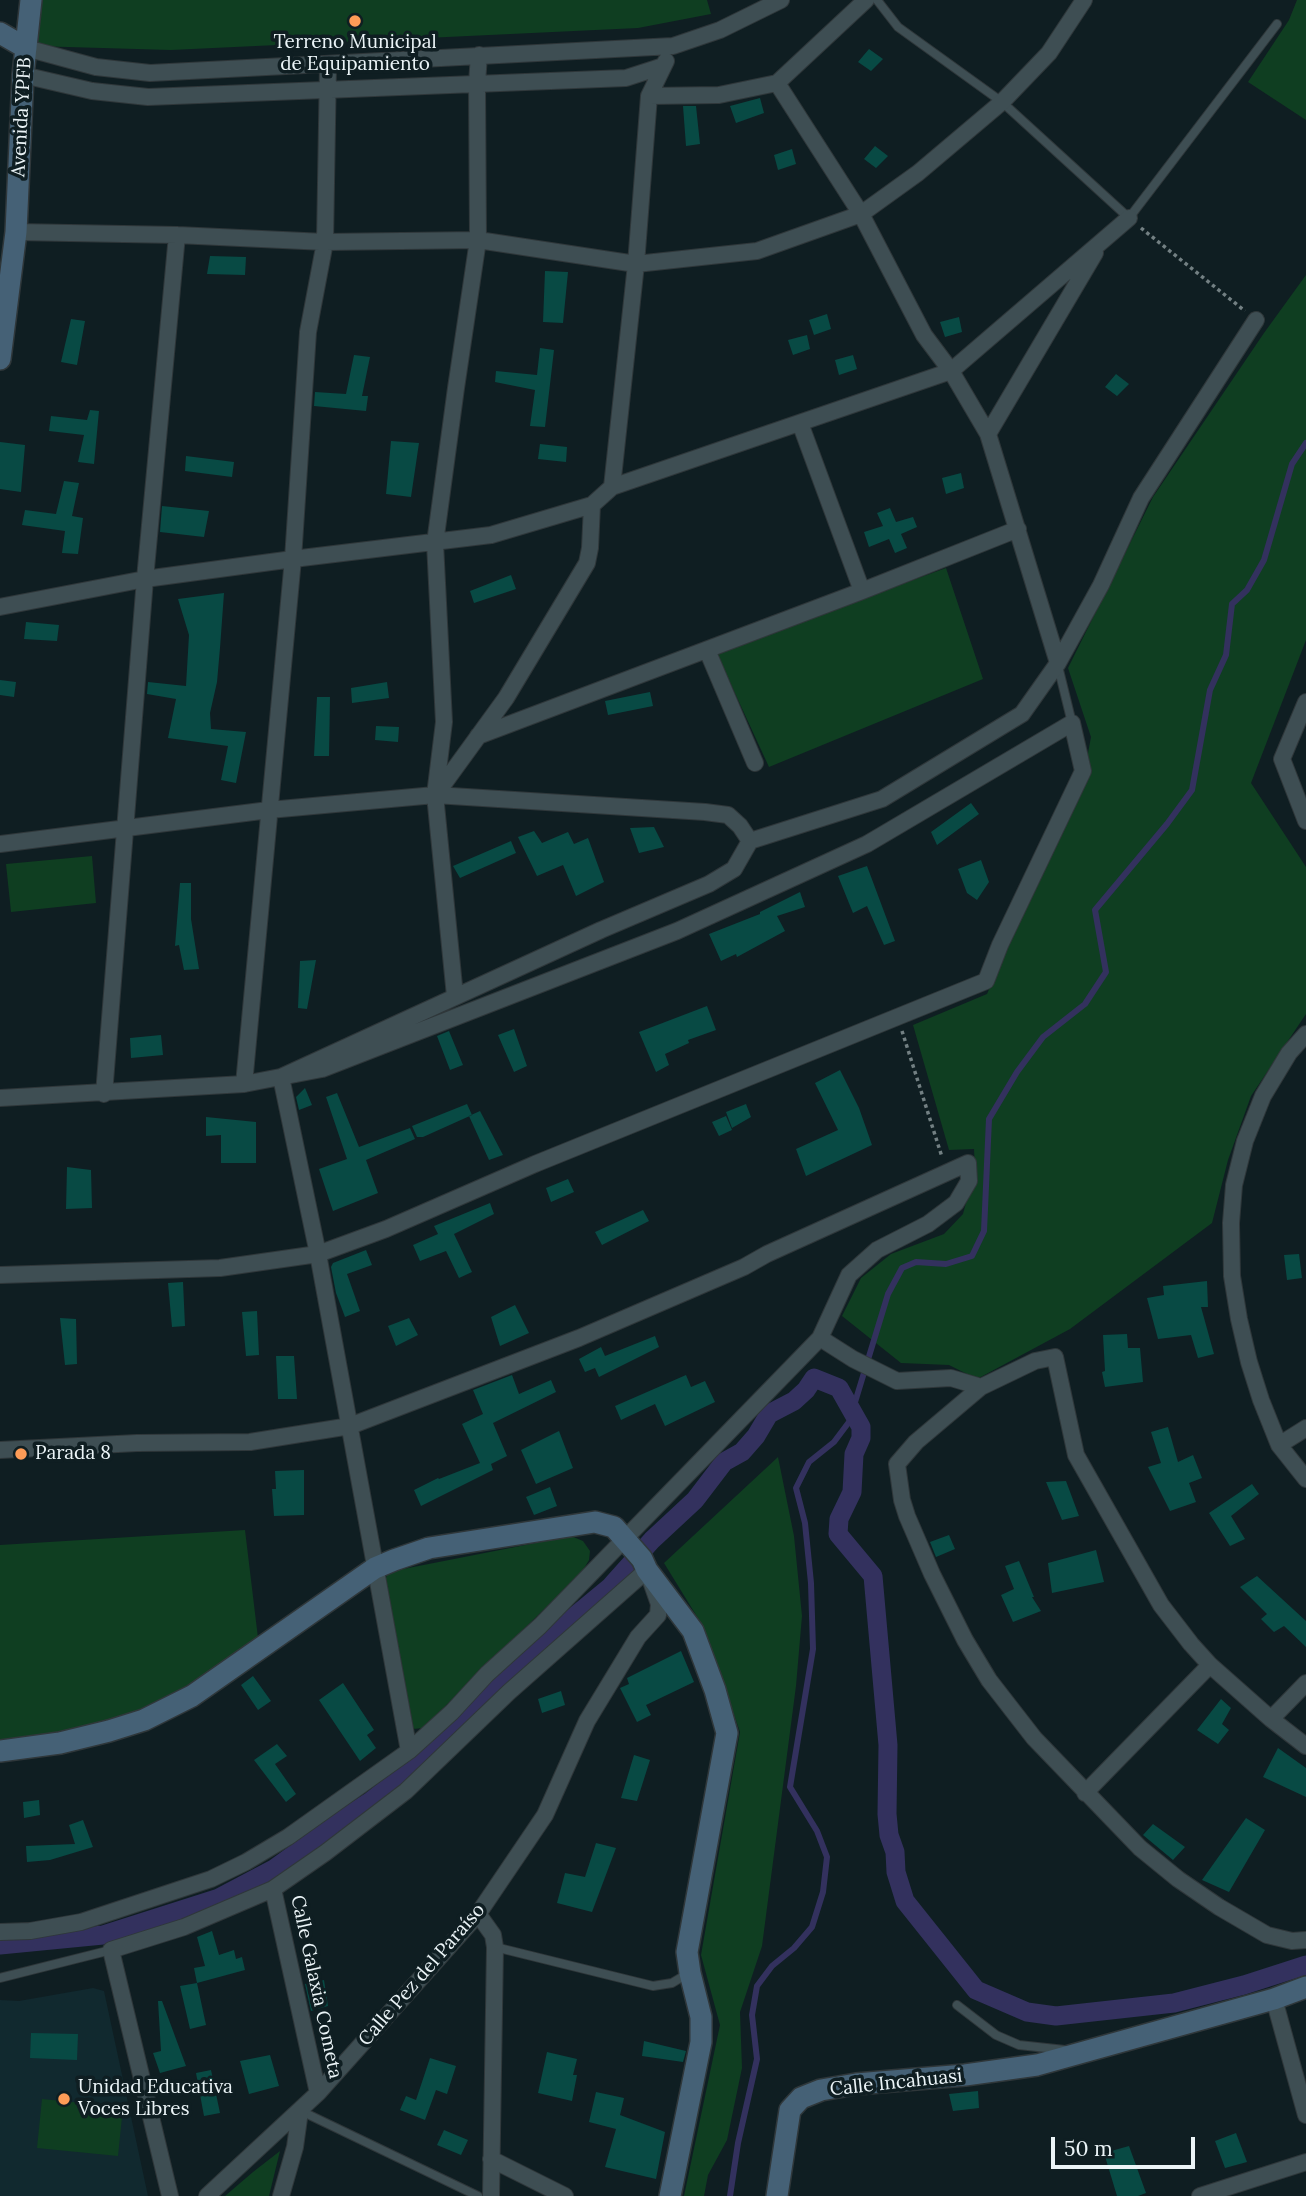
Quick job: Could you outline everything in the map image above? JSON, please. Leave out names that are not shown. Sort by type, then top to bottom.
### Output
[{"type":"street","name":"Avenida YPFB","points":[[0,359],[16,232],[23,75],[31,0]]},
{"type":"street","points":[[0,33],[26,48],[96,67],[150,73],[673,47],[720,30],[781,0]]},
{"type":"street","points":[[649,96],[719,95],[777,83],[866,0]]},
{"type":"street","points":[[16,232],[177,235],[325,243],[478,240],[636,264],[757,251],[861,214],[918,173],[1002,102],[1049,53],[1084,0]]},
{"type":"street","points":[[612,488],[636,264],[649,96],[673,47]]},
{"type":"street","points":[[455,996],[435,795],[444,722],[435,543],[478,240],[479,55]]},
{"type":"street","points":[[244,1084],[293,559],[309,332],[325,243],[328,65]]},
{"type":"street","points":[[23,75],[92,91],[148,97],[626,78],[663,66]]},
{"type":"street","points":[[777,83],[861,214],[924,335],[951,371],[988,435],[1058,663]]},
{"type":"street","points":[[0,607],[145,579],[491,535],[592,505],[612,488],[951,371],[1129,218]]},
{"type":"street","points":[[104,1094],[145,579],[177,235]]},
{"type":"street","points":[[988,435],[1102,242]]},
{"type":"street","points":[[281,1077],[601,929],[709,884],[734,869],[750,841],[882,799],[1022,714],[1058,663],[1101,584],[1141,498],[1256,320]]},
{"type":"street","points":[[800,423],[862,591]]},
{"type":"street","points":[[435,795],[526,665],[587,564],[592,505]]},
{"type":"street","points":[[478,736],[1018,529]]},
{"type":"street","points":[[706,650],[755,764]]},
{"type":"street","points":[[1306,702],[1282,759],[1306,819]]},
{"type":"street","points":[[0,1098],[244,1084],[322,1069],[677,932],[867,844],[1072,723],[1083,771],[986,981],[536,1164],[386,1229],[318,1254],[220,1268],[0,1275]]},
{"type":"street","points":[[0,844],[269,810],[435,795],[705,811],[728,815],[750,841]]},
{"type":"street","points":[[1306,1034],[1289,1053],[1263,1096],[1245,1141],[1234,1185],[1231,1223],[1232,1276],[1239,1320],[1261,1400],[1279,1445],[1306,1479]]},
{"type":"street","points":[[281,1077],[318,1254],[410,1751]]},
{"type":"street","points":[[0,1450],[250,1441],[350,1426],[592,1333],[744,1267],[766,1254],[968,1163],[969,1181],[956,1203],[928,1224],[877,1250],[849,1275],[820,1338],[676,1488],[636,1554],[509,1692],[406,1791],[326,1853],[273,1889],[184,1927],[111,1950],[170,2196]]},
{"type":"street","points":[[820,1338],[853,1359],[897,1381],[951,1378],[981,1387]]},
{"type":"street","points":[[1299,1940],[1266,1935],[1178,1879],[1140,1848],[1034,1738],[989,1680],[965,1640],[932,1574],[902,1500],[897,1464],[916,1442],[981,1387],[1035,1361],[1055,1357],[1076,1455],[1161,1605],[1210,1665],[1306,1746]]},
{"type":"street","points":[[1279,1445],[1306,1428]]},
{"type":"street","points":[[0,1438],[21,1450]]},
{"type":"street","points":[[0,1751],[60,1743],[144,1720],[192,1696],[375,1568],[429,1548],[595,1522],[614,1527],[693,1631],[715,1690],[727,1733],[687,1952],[701,2017],[701,2042],[670,2196]]},
{"type":"street","points":[[0,1932],[30,1931],[81,1922],[211,1879],[246,1862],[288,1837],[410,1751],[453,1712],[487,1674],[540,1626],[636,1554]]},
{"type":"street","name":"Calle Pez del Paraíso","points":[[207,2196],[318,2093],[478,1914],[545,1815],[587,1721],[638,1637],[658,1615],[659,1604],[636,1554]]},
{"type":"street","points":[[1085,1793],[1210,1665]]},
{"type":"street","points":[[1271,1719],[1306,1683]]},
{"type":"street","name":"Calle Galaxia Cometa","points":[[273,1889],[318,2093]]},
{"type":"street","points":[[478,1914],[493,1935],[495,1947],[491,2196]]},
{"type":"street","name":"Calle Incahuasi","points":[[777,2196],[790,2110],[801,2098],[821,2090],[1037,2065],[1306,1987]]},
{"type":"street","points":[[1274,1998],[1306,2115]]},
{"type":"street","points":[[281,2196],[295,2147],[300,2111]]},
{"type":"street","points":[[491,2159],[565,2196]]},
{"type":"street","points":[[1200,2196],[1306,2162]]},
{"type":"lane","points":[[877,0],[898,27],[1002,102],[1129,218],[1278,24]]},
{"type":"lane","points":[[1058,663],[1072,723]]},
{"type":"lane","points":[[495,1947],[653,1986],[672,1983],[690,1973]]},
{"type":"lane","points":[[0,1978],[111,1950]]},
{"type":"lane","points":[[957,2005],[996,2035],[1019,2045],[1046,2049],[1093,2050]]},
{"type":"lane","points":[[300,2111],[478,2196]]},
{"type":"path","points":[[1129,218],[1256,320]]},
{"type":"path","points":[[897,1017],[946,1173]]},
{"type":"shaded area","name":"Unidad Educativa Voces Libres","points":[[93,1988],[104,1991],[148,2196],[0,2196],[0,2000],[19,2001]]},
{"type":"green space","name":"Terreno Municipal de Equipamiento","points":[[39,0],[707,0],[711,14],[638,28],[171,50],[33,46]]},
{"type":"green space","points":[[1297,0],[1306,0],[1306,120],[1248,82],[1289,20]]},
{"type":"green space","points":[[1306,275],[1306,640],[1251,783],[1306,867],[1306,1014],[1251,1096],[1228,1160],[1212,1223],[1070,1329],[977,1379],[949,1365],[901,1363],[842,1316],[861,1278],[891,1254],[944,1234],[963,1214],[975,1169],[974,1149],[949,1150],[913,1025],[987,994],[1085,769],[1091,737],[1068,668],[1153,497]]},
{"type":"green space","points":[[946,568],[983,679],[769,767],[716,652]]},
{"type":"green space","points":[[92,856],[96,903],[11,912],[6,864]]},
{"type":"green space","points":[[778,1457],[794,1536],[802,1616],[796,1686],[762,1946],[740,2012],[742,2068],[727,2140],[708,2175],[704,2196],[684,2196],[720,2025],[701,1955],[740,1732],[704,1628],[664,1563]]},
{"type":"green space","points":[[245,1530],[258,1638],[179,1691],[133,1715],[58,1737],[0,1742],[0,1545]]},
{"type":"green space","points":[[571,1536],[583,1541],[590,1551],[589,1560],[582,1572],[423,1728],[413,1729],[385,1581],[388,1572]]},
{"type":"green space","points":[[42,2099],[123,2107],[118,2156],[37,2148]]},
{"type":"green space","points":[[280,2151],[269,2196],[225,2196],[253,2172]]},
{"type":"building","points":[[869,49],[883,59],[871,71],[858,62]]},
{"type":"building","points":[[760,98],[764,113],[736,123],[730,106]]},
{"type":"building","points":[[683,106],[696,106],[700,144],[686,146]]},
{"type":"building","points":[[875,146],[888,156],[876,168],[864,159]]},
{"type":"building","points":[[792,149],[796,164],[778,170],[774,155]]},
{"type":"building","points":[[210,256],[246,257],[245,275],[207,274]]},
{"type":"building","points":[[545,271],[568,272],[563,323],[543,322]]},
{"type":"building","points":[[827,314],[831,329],[814,335],[809,320]]},
{"type":"building","points":[[959,317],[962,332],[945,337],[940,322]]},
{"type":"building","points":[[71,319],[85,321],[77,365],[61,362]]},
{"type":"building","points":[[807,335],[810,349],[793,355],[788,340]]},
{"type":"building","points":[[540,348],[554,350],[545,427],[530,426],[535,390],[495,382],[496,371],[537,375]]},
{"type":"building","points":[[354,355],[370,357],[362,396],[368,396],[366,411],[314,406],[315,392],[346,394]]},
{"type":"building","points":[[853,355],[857,369],[839,375],[835,360]]},
{"type":"building","points":[[1116,374],[1129,384],[1117,396],[1105,387]]},
{"type":"building","points":[[90,410],[99,411],[94,464],[78,462],[84,435],[49,431],[51,416],[87,420]]},
{"type":"building","points":[[391,441],[419,443],[411,497],[386,494]]},
{"type":"building","points":[[0,442],[25,445],[21,492],[0,489]]},
{"type":"building","points":[[540,444],[567,447],[566,462],[538,459]]},
{"type":"building","points":[[186,456],[234,462],[232,477],[185,471]]},
{"type":"building","points":[[961,473],[964,488],[946,494],[942,478]]},
{"type":"building","points":[[64,481],[79,483],[72,516],[83,518],[78,554],[62,553],[65,531],[22,525],[25,510],[56,514]]},
{"type":"building","points":[[162,506],[209,511],[204,537],[160,532]]},
{"type":"building","points":[[890,508],[896,522],[913,517],[917,527],[901,534],[907,548],[895,553],[889,539],[869,547],[864,532],[883,526],[877,513]]},
{"type":"building","points":[[511,575],[516,589],[474,603],[470,591]]},
{"type":"building","points":[[224,593],[217,682],[210,713],[211,729],[246,732],[236,783],[221,780],[228,746],[168,738],[176,699],[147,694],[148,682],[186,686],[189,635],[178,599]]},
{"type":"building","points":[[26,622],[59,625],[57,641],[24,639]]},
{"type":"building","points":[[0,680],[16,682],[14,697],[0,695]]},
{"type":"building","points":[[387,682],[389,698],[352,703],[351,688]]},
{"type":"building","points":[[650,692],[653,706],[608,715],[605,701]]},
{"type":"building","points":[[317,697],[330,697],[329,756],[314,756]]},
{"type":"building","points":[[376,726],[399,727],[398,742],[375,740]]},
{"type":"building","points":[[971,803],[979,814],[937,845],[931,832]]},
{"type":"building","points":[[654,827],[664,847],[639,853],[630,828]]},
{"type":"building","points":[[534,831],[542,843],[568,832],[574,844],[588,838],[604,882],[576,896],[563,865],[537,876],[518,837]]},
{"type":"building","points":[[511,841],[516,853],[460,878],[453,866]]},
{"type":"building","points":[[981,860],[989,882],[977,900],[967,893],[958,869]]},
{"type":"building","points":[[867,866],[895,941],[884,945],[867,906],[853,913],[838,876]]},
{"type":"building","points":[[180,883],[191,883],[191,919],[199,969],[184,970],[179,945],[175,946]]},
{"type":"building","points":[[800,892],[805,907],[777,916],[785,931],[737,957],[736,954],[721,961],[709,934],[760,914]]},
{"type":"building","points":[[316,960],[307,1009],[298,1008],[300,961]]},
{"type":"building","points":[[707,1006],[716,1030],[688,1040],[689,1043],[665,1054],[669,1065],[656,1072],[639,1032]]},
{"type":"building","points":[[514,1029],[527,1066],[514,1072],[498,1035]]},
{"type":"building","points":[[449,1031],[463,1065],[450,1070],[437,1036]]},
{"type":"building","points":[[161,1035],[163,1055],[131,1058],[130,1038]]},
{"type":"building","points":[[840,1070],[859,1108],[872,1145],[806,1176],[796,1149],[838,1130],[815,1083]]},
{"type":"building","points":[[305,1088],[312,1105],[299,1110],[296,1097]]},
{"type":"building","points":[[337,1093],[359,1147],[410,1128],[415,1139],[366,1160],[378,1193],[333,1211],[319,1169],[347,1159],[326,1097]]},
{"type":"building","points":[[467,1104],[472,1115],[423,1137],[417,1137],[412,1126]]},
{"type":"building","points":[[746,1104],[751,1117],[732,1128],[726,1112]]},
{"type":"building","points":[[480,1111],[503,1155],[489,1160],[469,1116]]},
{"type":"building","points":[[726,1116],[732,1130],[719,1136],[712,1122]]},
{"type":"building","points":[[206,1117],[256,1122],[256,1163],[221,1163],[221,1135],[206,1136]]},
{"type":"building","points":[[67,1167],[91,1170],[92,1208],[66,1209]]},
{"type":"building","points":[[568,1179],[574,1192],[551,1202],[546,1188]]},
{"type":"building","points":[[490,1203],[494,1214],[454,1234],[472,1272],[459,1278],[446,1251],[420,1261],[413,1245],[438,1234],[434,1226]]},
{"type":"building","points":[[643,1210],[649,1221],[602,1245],[595,1232]]},
{"type":"building","points":[[366,1250],[372,1265],[347,1274],[360,1311],[345,1317],[336,1293],[331,1267],[333,1263]]},
{"type":"building","points":[[1299,1254],[1302,1278],[1287,1280],[1284,1255]]},
{"type":"building","points":[[1207,1281],[1208,1307],[1201,1307],[1214,1354],[1198,1358],[1191,1335],[1158,1339],[1147,1298],[1164,1295],[1163,1286]]},
{"type":"building","points":[[183,1282],[185,1326],[172,1327],[168,1283]]},
{"type":"building","points":[[515,1305],[529,1333],[500,1346],[491,1317]]},
{"type":"building","points":[[257,1311],[259,1355],[246,1356],[242,1312]]},
{"type":"building","points":[[60,1318],[76,1319],[77,1364],[65,1365]]},
{"type":"building","points":[[409,1318],[418,1335],[396,1346],[388,1326]]},
{"type":"building","points":[[1127,1334],[1128,1348],[1140,1348],[1143,1382],[1105,1387],[1102,1372],[1105,1371],[1103,1335]]},
{"type":"building","points":[[655,1336],[659,1347],[599,1377],[595,1368],[585,1372],[579,1359],[601,1347],[605,1356]]},
{"type":"building","points":[[276,1356],[294,1356],[297,1399],[278,1399]]},
{"type":"building","points":[[512,1375],[519,1394],[551,1380],[556,1392],[493,1423],[507,1456],[491,1464],[493,1470],[421,1506],[414,1490],[480,1463],[462,1424],[483,1414],[473,1390]]},
{"type":"building","points":[[686,1375],[691,1387],[705,1381],[715,1402],[665,1426],[655,1404],[621,1420],[615,1406]]},
{"type":"building","points":[[1168,1427],[1178,1462],[1193,1455],[1202,1478],[1189,1483],[1196,1502],[1170,1511],[1148,1467],[1161,1463],[1151,1432]]},
{"type":"building","points":[[559,1431],[573,1468],[536,1484],[521,1450]]},
{"type":"building","points":[[304,1470],[304,1515],[274,1516],[272,1489],[276,1489],[275,1471]]},
{"type":"building","points":[[1066,1481],[1079,1516],[1062,1520],[1046,1482]]},
{"type":"building","points":[[1252,1484],[1259,1494],[1231,1516],[1245,1539],[1230,1546],[1209,1513]]},
{"type":"building","points":[[550,1487],[557,1506],[534,1515],[526,1497]]},
{"type":"building","points":[[949,1535],[955,1549],[936,1557],[930,1542]]},
{"type":"building","points":[[1096,1550],[1104,1582],[1052,1593],[1048,1563]]},
{"type":"building","points":[[1019,1561],[1032,1597],[1041,1611],[1013,1622],[1001,1595],[1014,1589],[1005,1566]]},
{"type":"building","points":[[1257,1576],[1306,1621],[1306,1647],[1284,1626],[1274,1632],[1261,1619],[1267,1614],[1240,1587]]},
{"type":"building","points":[[681,1651],[694,1682],[646,1705],[651,1715],[637,1722],[620,1688],[629,1684],[627,1678]]},
{"type":"building","points":[[253,1676],[271,1701],[258,1710],[241,1685]]},
{"type":"building","points":[[343,1683],[374,1730],[367,1735],[376,1748],[360,1761],[319,1700]]},
{"type":"building","points":[[561,1691],[565,1705],[542,1713],[538,1699]]},
{"type":"building","points":[[1221,1699],[1231,1708],[1222,1724],[1229,1730],[1218,1744],[1197,1730]]},
{"type":"building","points":[[277,1744],[287,1756],[275,1764],[296,1794],[286,1802],[254,1760]]},
{"type":"building","points":[[1278,1748],[1306,1768],[1306,1797],[1263,1777]]},
{"type":"building","points":[[634,1755],[650,1760],[637,1801],[621,1798]]},
{"type":"building","points":[[39,1800],[40,1815],[24,1818],[23,1802]]},
{"type":"building","points":[[1246,1818],[1265,1830],[1229,1892],[1202,1880]]},
{"type":"building","points":[[83,1820],[93,1847],[50,1860],[27,1862],[26,1846],[75,1844],[69,1825]]},
{"type":"building","points":[[1153,1824],[1185,1847],[1173,1860],[1143,1835]]},
{"type":"building","points":[[596,1843],[616,1848],[592,1912],[557,1903],[565,1873],[585,1877]]},
{"type":"building","points":[[212,1931],[219,1955],[234,1950],[236,1959],[242,1957],[245,1970],[197,1983],[194,1968],[205,1966],[197,1937]]},
{"type":"building","points":[[324,1980],[328,2006],[311,2011],[305,1984]]},
{"type":"building","points":[[197,1983],[206,2025],[190,2029],[180,1986]]},
{"type":"building","points":[[158,2001],[162,2001],[186,2066],[160,2073],[153,2053],[161,2051]]},
{"type":"building","points":[[31,2033],[78,2034],[77,2060],[30,2058]]},
{"type":"building","points":[[644,2041],[686,2051],[683,2062],[642,2056]]},
{"type":"building","points":[[547,2052],[577,2059],[572,2101],[538,2093]]},
{"type":"building","points":[[270,2055],[279,2086],[249,2094],[240,2061]]},
{"type":"building","points":[[430,2058],[456,2066],[447,2094],[436,2090],[425,2120],[400,2110],[406,2096],[416,2100]]},
{"type":"building","points":[[211,2070],[220,2113],[204,2116],[196,2073]]},
{"type":"building","points":[[978,2091],[979,2108],[953,2111],[949,2094]]},
{"type":"building","points":[[596,2092],[624,2098],[620,2115],[665,2132],[656,2179],[605,2167],[616,2129],[589,2122]]},
{"type":"building","points":[[444,2130],[468,2140],[461,2155],[437,2145]]},
{"type":"building","points":[[1236,2133],[1247,2162],[1225,2168],[1215,2141]]},
{"type":"building","points":[[1129,2146],[1146,2193],[1138,2196],[1117,2196],[1104,2153]]},
{"type":"waterway","points":[[730,2196],[738,2143],[757,2059],[752,2015],[757,1986],[772,1966],[794,1948],[812,1927],[823,1892],[827,1857],[817,1831],[790,1787],[813,1649],[811,1583],[805,1523],[796,1488],[809,1462],[834,1442],[849,1422],[888,1294],[902,1268],[916,1262],[946,1264],[972,1256],[984,1231],[989,1119],[1017,1072],[1043,1037],[1085,1004],[1106,972],[1095,910],[1192,790],[1210,690],[1226,655],[1232,604],[1247,590],[1264,560],[1292,464],[1306,443]]},
{"type":"waterway","points":[[0,1945],[103,1935],[219,1898],[274,1869],[371,1801],[443,1744],[519,1662],[610,1587],[652,1540],[695,1500],[724,1462],[742,1452],[756,1436],[769,1414],[794,1401],[814,1378],[839,1388],[861,1427],[861,1438],[854,1454],[852,1492],[839,1519],[838,1534],[873,1576],[888,1745],[887,1814],[896,1872],[905,1901],[976,1990],[1027,2012],[1056,2016],[1174,2003],[1306,1965]]},
{"type":"place","name":"Terreno Municipal de Equipamiento","points":[[355,21]]},
{"type":"place","name":"Parada 8","points":[[21,1454]]},
{"type":"place","name":"Unidad Educativa Voces Libres","points":[[64,2099]]}]
